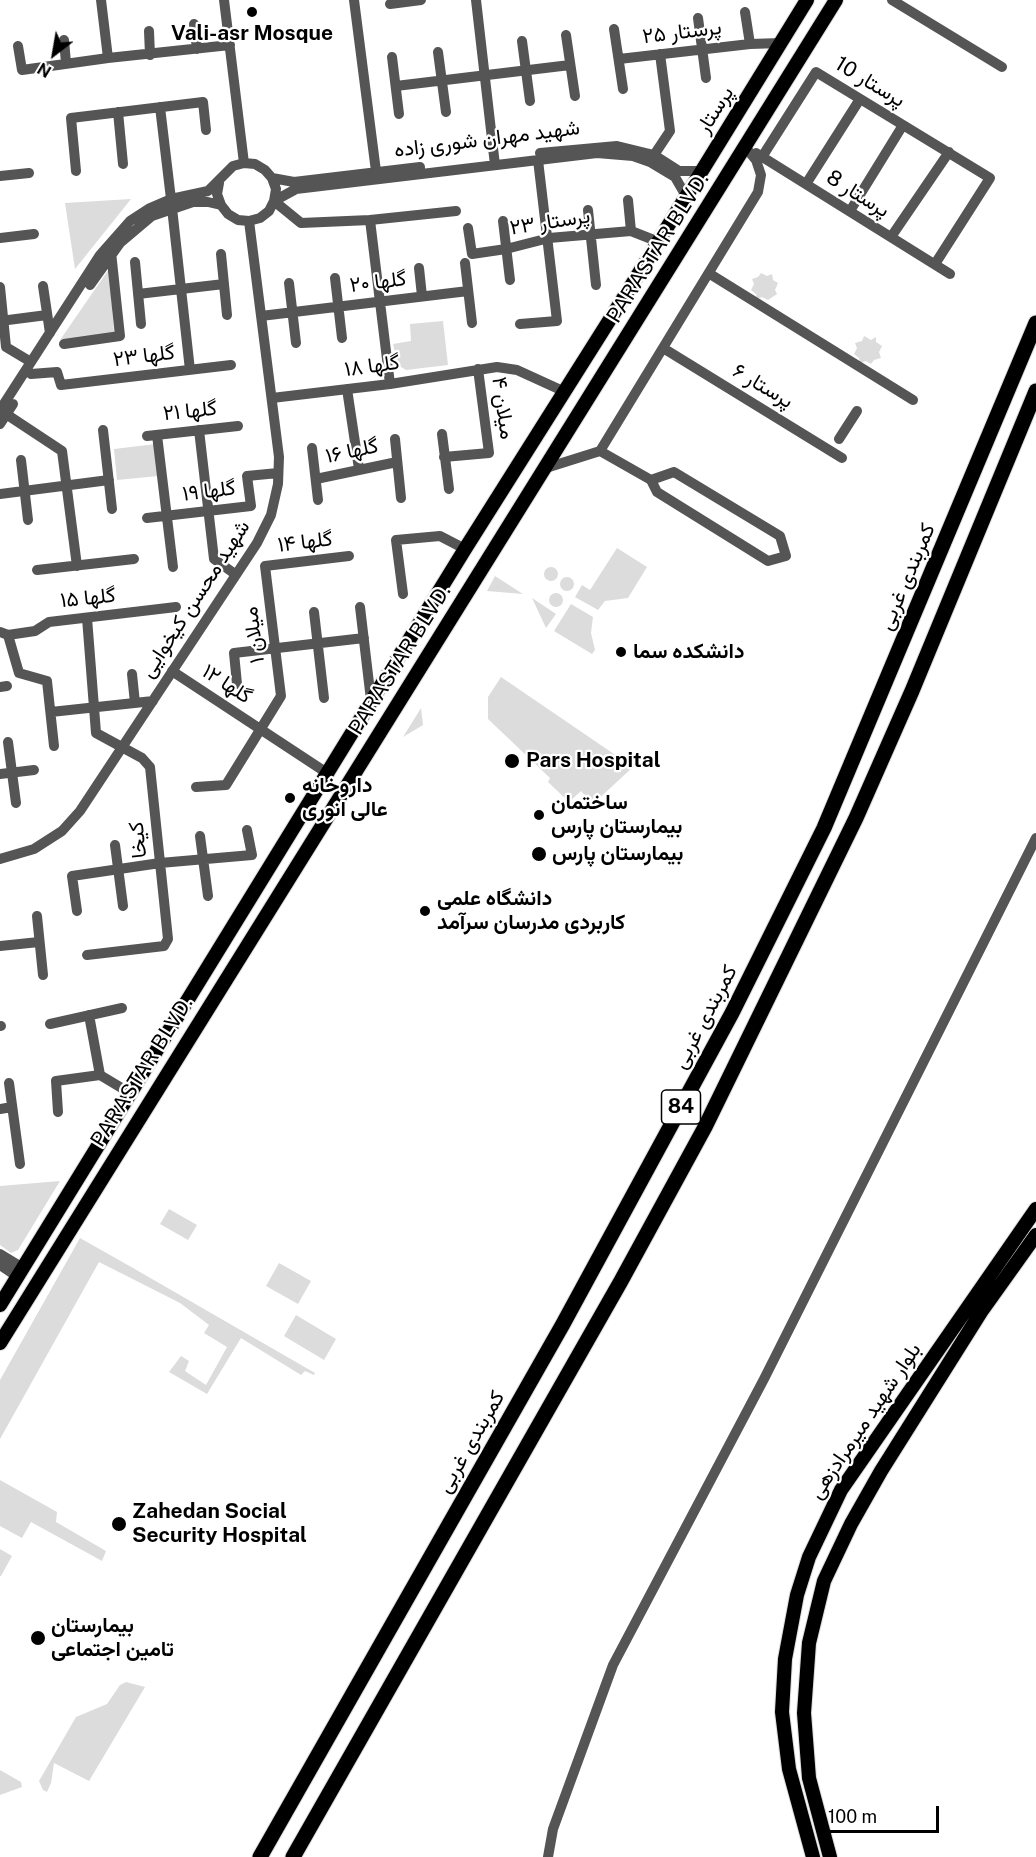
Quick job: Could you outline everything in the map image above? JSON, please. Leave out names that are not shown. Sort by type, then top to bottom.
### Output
[{"type":"highway","name":"کمربندی غربی","points":[[260,1857],[557,1334],[732,1013],[824,828],[1036,323]]},
{"type":"highway","name":"84","points":[[295,1854],[621,1281],[705,1127],[768,1004],[856,818],[912,691],[1036,391]]},
{"type":"main road","name":"پرستار","points":[[659,242],[807,0]]},
{"type":"main road","name":"PARASTAR BLVD.","points":[[0,1343],[836,0]]},
{"type":"main road","name":"PARASTAR BLVD.","points":[[0,1305],[371,700],[563,391],[659,242]]},
{"type":"main road","points":[[305,809],[324,820]]},
{"type":"main road","name":"بلوار شهید میرمرادزهی","points":[[813,1857],[789,1769],[782,1712],[789,1638],[797,1595],[809,1557],[841,1490],[1036,1209]]},
{"type":"main road","name":"بلوار شهید میرمرادزهی","points":[[830,1857],[809,1778],[804,1713],[809,1643],[824,1581],[851,1524],[881,1471],[981,1312],[1036,1235]]},
{"type":"street","points":[[100,0],[108,58]]},
{"type":"street","points":[[224,0],[244,163]]},
{"type":"street","points":[[354,0],[377,176]]},
{"type":"street","points":[[390,4],[420,0]]},
{"type":"street","points":[[476,0],[495,162]]},
{"type":"street","points":[[892,0],[1002,67]]},
{"type":"street","name":"پرستار ۲۵","points":[[745,12],[750,44]]},
{"type":"street","points":[[698,18],[706,78]]},
{"type":"street","points":[[194,24],[197,49]]},
{"type":"street","points":[[615,29],[623,89]]},
{"type":"street","points":[[149,31],[150,55]]},
{"type":"street","points":[[567,35],[575,96]]},
{"type":"street","points":[[64,40],[66,63]]},
{"type":"street","points":[[522,41],[530,101]]},
{"type":"street","name":"پرستار ۲۵","points":[[619,59],[750,44],[782,43]]},
{"type":"street","points":[[18,46],[22,70],[230,45]]},
{"type":"street","points":[[438,52],[446,112]]},
{"type":"street","points":[[654,155],[670,130],[660,54]]},
{"type":"street","points":[[392,57],[399,114]]},
{"type":"street","points":[[396,86],[570,65]]},
{"type":"street","name":"پرستار 10","points":[[762,157],[816,72],[949,152],[990,178],[935,264]]},
{"type":"street","points":[[806,184],[860,99]]},
{"type":"street","points":[[76,171],[71,118],[203,102],[206,130]]},
{"type":"street","points":[[160,108],[190,370]]},
{"type":"street","points":[[118,112],[123,164]]},
{"type":"street","points":[[850,211],[903,125]]},
{"type":"street","name":"شهید مهران شوری زاده","points":[[274,201],[296,189],[597,146],[634,149],[654,155],[679,171],[702,171]]},
{"type":"street","points":[[546,468],[600,452],[758,192],[761,175],[756,160],[745,147]]},
{"type":"street","name":"پرستار 8","points":[[745,147],[950,274]]},
{"type":"street","points":[[891,237],[949,152]]},
{"type":"street","name":"شهید مهران شوری زاده","points":[[495,162],[597,153],[633,156],[650,162],[675,177],[686,196]]},
{"type":"street","points":[[520,324],[557,321],[538,160]]},
{"type":"street","points":[[244,163],[255,164],[272,178],[276,189],[274,201],[269,211],[260,218],[249,221],[238,220],[220,205],[217,194],[219,183],[224,173],[233,166],[244,163]]},
{"type":"street","points":[[0,176],[29,173]]},
{"type":"street","name":"شهید مهران شوری زاده","points":[[272,178],[294,182],[377,176]]},
{"type":"street","points":[[31,368],[111,252],[135,228],[171,204],[208,191],[219,183]]},
{"type":"street","points":[[628,200],[631,231]]},
{"type":"street","points":[[77,566],[62,451],[2,416],[50,333],[114,238],[130,221],[150,208],[171,204],[208,201],[220,205]]},
{"type":"street","points":[[274,201],[300,223],[370,220],[456,211]]},
{"type":"street","points":[[588,210],[596,285]]},
{"type":"street","points":[[370,220],[390,384]]},
{"type":"street","points":[[503,220],[510,280]]},
{"type":"street","name":"شهید محسن کیخوایی","points":[[0,859],[34,849],[62,831],[80,812],[257,543],[272,514],[279,474],[272,398],[249,221]]},
{"type":"street","name":"پرستار ۲۳","points":[[468,228],[471,254],[506,249],[549,238],[631,231],[659,242]]},
{"type":"street","points":[[0,238],[34,234]]},
{"type":"street","points":[[64,344],[120,336],[111,252]]},
{"type":"street","points":[[221,254],[227,315]]},
{"type":"street","points":[[135,262],[141,324]]},
{"type":"street","points":[[465,263],[472,323]]},
{"type":"street","points":[[418,268],[422,296]]},
{"type":"street","points":[[710,274],[913,400]]},
{"type":"street","points":[[335,278],[342,338]]},
{"type":"street","points":[[138,294],[224,284]]},
{"type":"street","points":[[289,284],[296,344]]},
{"type":"street","points":[[43,286],[50,333]]},
{"type":"street","points":[[0,288],[6,347],[31,368]]},
{"type":"street","name":"گلها ۲۰","points":[[261,316],[468,291]]},
{"type":"street","points":[[2,321],[47,315]]},
{"type":"street","name":"پرستار ۶","points":[[663,348],[842,458]]},
{"type":"street","name":"گلها ۲۳","points":[[31,368],[57,372],[61,385],[231,365]]},
{"type":"street","name":"گلها ۱۸","points":[[272,398],[390,384],[497,367],[517,370],[563,391]]},
{"type":"street","name":"میلان ۴","points":[[444,457],[489,453],[478,369]]},
{"type":"street","points":[[347,389],[359,469]]},
{"type":"street","points":[[839,439],[857,411]]},
{"type":"street","name":"گلها ۲۱","points":[[166,516],[152,435],[238,426]]},
{"type":"street","points":[[103,430],[112,509]]},
{"type":"street","points":[[199,430],[214,559],[235,574]]},
{"type":"street","points":[[442,434],[449,489]]},
{"type":"street","points":[[395,439],[401,498]]},
{"type":"street","points":[[312,448],[318,500]]},
{"type":"street","points":[[600,452],[651,480],[657,492],[768,561],[786,556],[780,536],[674,472],[651,480]]},
{"type":"street","points":[[21,460],[28,520]]},
{"type":"street","name":"گلها ۱۶","points":[[316,479],[397,462]]},
{"type":"street","name":"گلها ۱۹","points":[[147,518],[251,506],[248,476],[279,474]]},
{"type":"street","points":[[0,494],[109,480]]},
{"type":"street","points":[[166,516],[172,567]]},
{"type":"street","points":[[403,594],[396,540],[440,536],[465,549]]},
{"type":"street","name":"گلها ۱۴","points":[[265,566],[348,556]]},
{"type":"street","points":[[37,570],[134,559]]},
{"type":"street","name":"میلان ۱","points":[[196,787],[226,785],[281,696],[265,566]]},
{"type":"street","name":"گلها ۱۵","points":[[4,633],[35,631],[49,622],[176,607]]},
{"type":"street","points":[[360,607],[371,700]]},
{"type":"street","points":[[314,612],[324,698]]},
{"type":"street","points":[[87,618],[93,708]]},
{"type":"street","points":[[4,633],[19,673],[47,681],[54,746]]},
{"type":"street","points":[[237,684],[234,653],[364,638]]},
{"type":"street","name":"گلها ۱۲","points":[[172,671],[327,773]]},
{"type":"street","points":[[132,674],[135,703]]},
{"type":"street","points":[[51,712],[153,701]]},
{"type":"street","name":"کیخا","points":[[87,955],[164,946],[167,943],[150,767],[142,758],[96,733],[93,708]]},
{"type":"street","points":[[8,742],[16,802]]},
{"type":"street","points":[[0,774],[34,770]]},
{"type":"street","points":[[77,911],[72,876],[160,863],[252,855],[247,830]]},
{"type":"street","points":[[200,836],[208,896]]},
{"type":"street","points":[[548,1857],[557,1819],[613,1665],[770,1369],[1036,838]]},
{"type":"street","points":[[115,845],[123,906]]},
{"type":"street","points":[[37,916],[43,975]]},
{"type":"street","points":[[0,946],[39,942]]},
{"type":"street","points":[[50,1024],[122,1008]]},
{"type":"street","points":[[89,1015],[100,1075]]},
{"type":"street","points":[[58,1112],[56,1081],[100,1075],[130,1093]]},
{"type":"street","points":[[9,1083],[20,1164]]},
{"type":"street","points":[[0,1109],[12,1107]]},
{"type":"street","points":[[0,1254],[20,1273]]},
{"type":"street","points":[[0,1265],[20,1273]]},
{"type":"shaded area","points":[[131,199],[75,269],[65,203]]},
{"type":"shaded area","points":[[109,269],[114,333],[60,340]]},
{"type":"shaded area","points":[[761,273],[767,276],[772,274],[773,280],[778,283],[775,290],[777,294],[768,300],[762,297],[757,299],[756,294],[751,290],[754,284],[752,279]]},
{"type":"shaded area","points":[[443,321],[448,365],[406,370],[398,365],[393,344],[411,341],[410,324]]},
{"type":"shaded area","points":[[864,336],[871,340],[876,337],[876,342],[882,346],[879,352],[881,358],[874,360],[871,364],[866,361],[860,363],[859,358],[854,354],[857,348],[855,343],[862,341]]},
{"type":"shaded area","points":[[156,444],[158,476],[117,480],[114,449]]},
{"type":"shaded area","points":[[617,548],[647,567],[628,598],[605,601],[598,610],[575,597],[582,585],[590,590]]},
{"type":"shaded area","points":[[551,567],[556,569],[558,574],[556,579],[551,581],[546,579],[544,574],[546,569]]},
{"type":"shaded area","points":[[495,576],[523,594],[487,591]]},
{"type":"shaded area","points":[[564,577],[570,577],[574,584],[570,591],[564,591],[560,587],[560,581]]},
{"type":"shaded area","points":[[556,593],[561,595],[563,600],[561,605],[556,607],[551,605],[549,600],[551,595]]},
{"type":"shaded area","points":[[532,598],[556,614],[546,628]]},
{"type":"shaded area","points":[[571,604],[593,617],[591,633],[595,650],[592,654],[554,631]]},
{"type":"shaded area","points":[[501,677],[633,767],[593,804],[581,791],[569,802],[548,782],[550,778],[488,719],[488,697]]},
{"type":"shaded area","points":[[421,708],[423,725],[403,737]]},
{"type":"shaded area","points":[[60,1181],[18,1250],[11,1253],[0,1245],[0,1186]]},
{"type":"shaded area","points":[[169,1209],[197,1225],[188,1240],[160,1224]]},
{"type":"shaded area","points":[[80,1238],[315,1373],[314,1375],[305,1371],[301,1375],[241,1338],[207,1394],[169,1372],[181,1356],[189,1361],[185,1371],[206,1385],[227,1347],[204,1333],[209,1325],[180,1303],[99,1262],[0,1439],[0,1380]]},
{"type":"shaded area","points":[[279,1263],[311,1281],[298,1304],[266,1286]]},
{"type":"shaded area","points":[[296,1315],[336,1339],[324,1360],[284,1336]]},
{"type":"shaded area","points":[[0,1480],[57,1512],[56,1522],[106,1551],[102,1561],[31,1522],[22,1538],[0,1526]]},
{"type":"shaded area","points":[[0,1549],[12,1556],[1,1576],[0,1576]]},
{"type":"shaded area","points":[[126,1682],[145,1687],[89,1781],[54,1763],[51,1783],[47,1792],[43,1790],[39,1781],[76,1717],[107,1704],[120,1685]]},
{"type":"shaded area","points":[[0,1770],[21,1782],[22,1787],[0,1795]]},
{"type":"place","name":"Vali-asr Mosque","points":[[252,12]]},
{"type":"place","name":"دانشکده سما","points":[[621,652]]},
{"type":"place","name":"Pars Hospital","points":[[512,761]]},
{"type":"place","name":"داروخانه عالی انوری","points":[[290,798]]},
{"type":"place","name":"ساختمان بیمارستان پارس","points":[[539,815]]},
{"type":"place","name":"بیمارستان پارس","points":[[539,854]]},
{"type":"place","name":"دانشگاه علمی کاربردی مدرسان سرآمد","points":[[425,911]]},
{"type":"place","name":"Zahedan Social Security Hospital","points":[[119,1524]]},
{"type":"place","name":"بیمارستان تامین اجتماعی","points":[[38,1638]]}]
